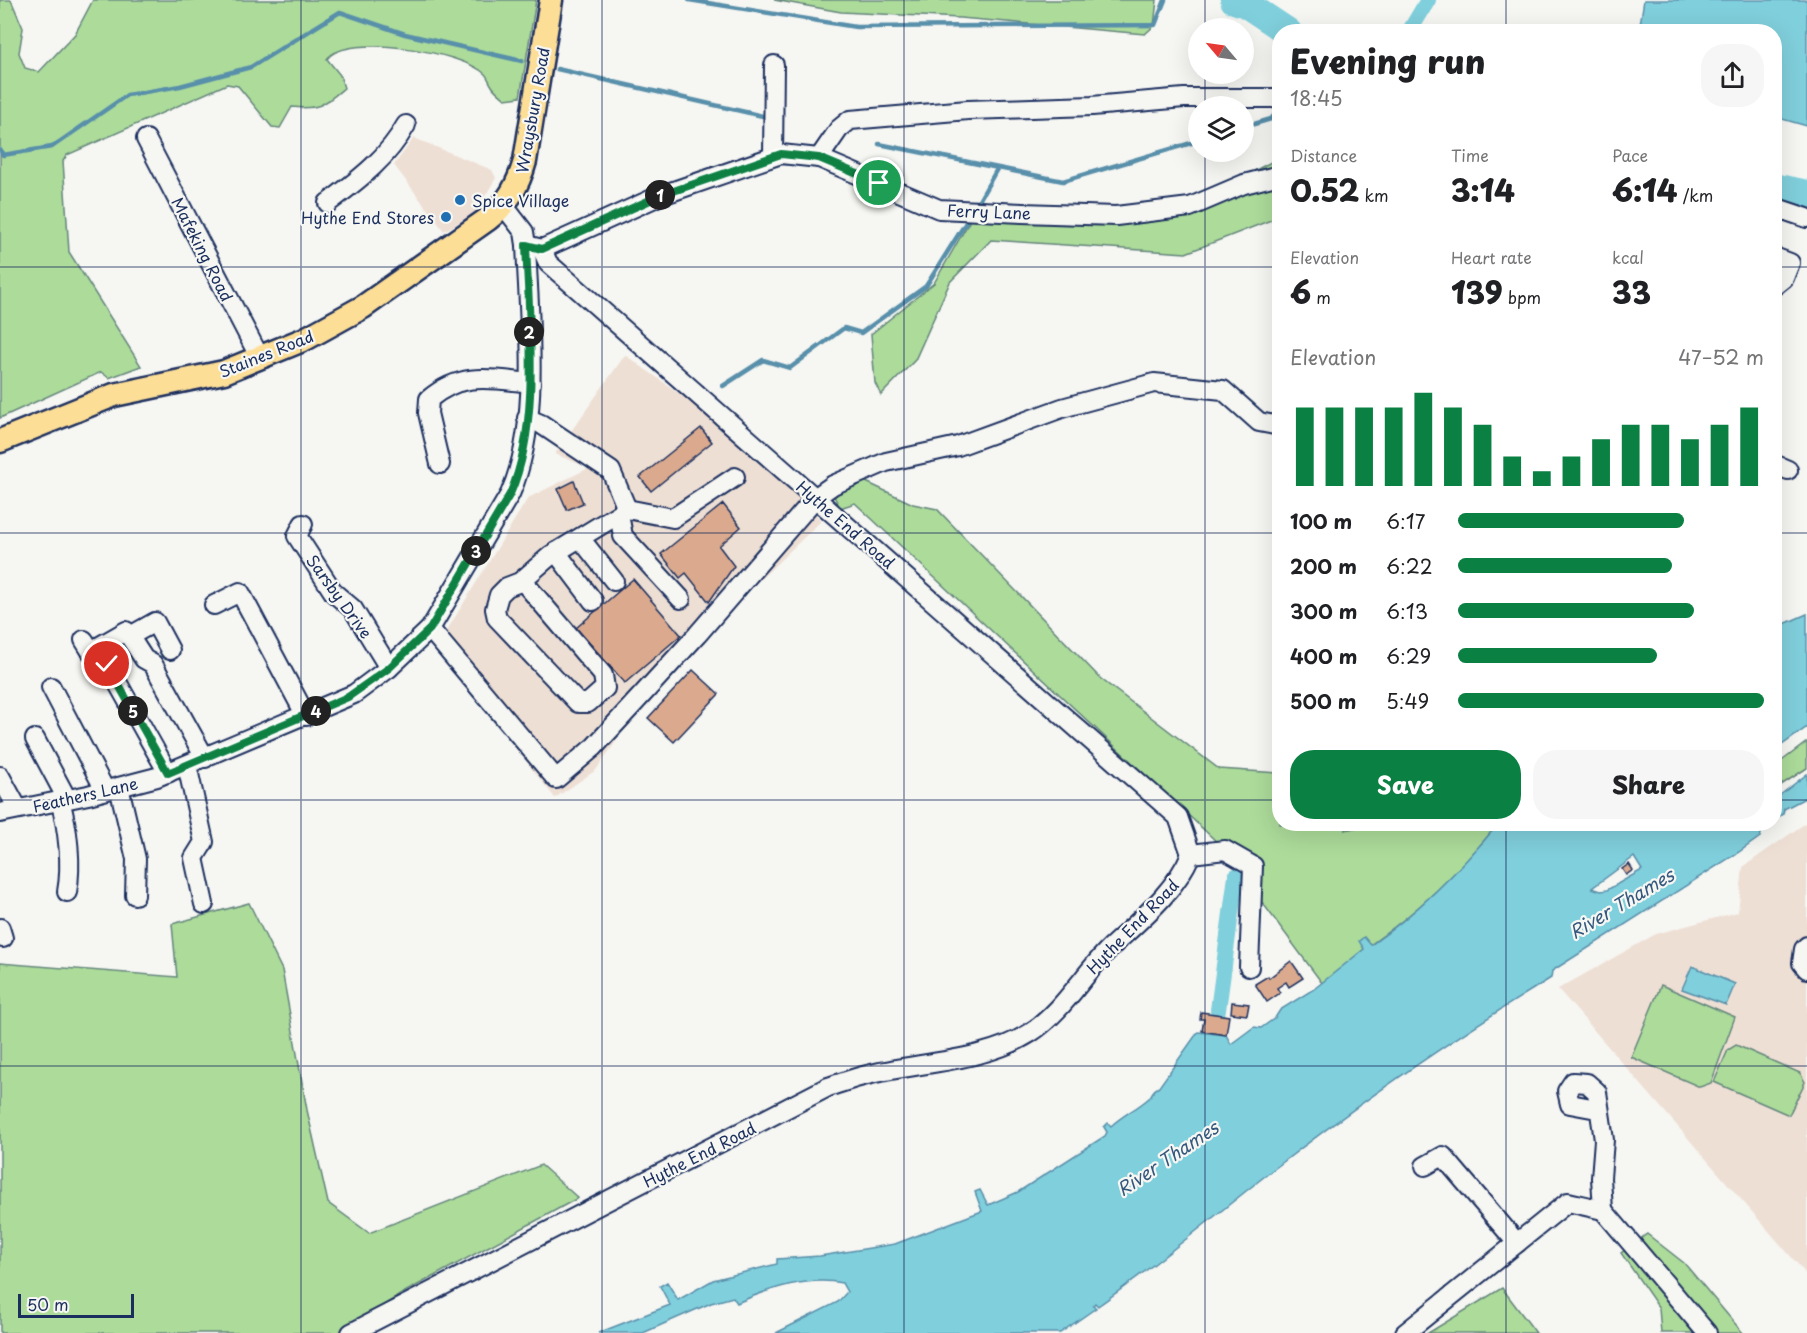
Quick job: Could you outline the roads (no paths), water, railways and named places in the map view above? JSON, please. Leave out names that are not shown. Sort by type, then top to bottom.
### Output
[{"type":"main road","name":"Wraysbury Road","points":[[504,206],[519,181],[525,161],[550,5]]},
{"type":"main road","name":"Staines Road","points":[[0,441],[114,395],[224,372],[305,339],[363,307],[504,206]]},
{"type":"street","points":[[773,156],[774,65]]},
{"type":"street","points":[[819,158],[838,129],[850,120],[968,110],[1092,106],[1184,98],[1272,98]]},
{"type":"street","points":[[328,203],[372,168],[386,154],[406,125]]},
{"type":"street","name":"Mafeking Road","points":[[146,139],[260,358]]},
{"type":"street","name":"Ferry Lane","points":[[534,247],[659,196],[781,154],[819,158],[939,209],[1116,216],[1190,207],[1244,184],[1272,178]]},
{"type":"street","name":"Feathers Lane","points":[[9,811],[112,789],[168,773],[306,716],[354,694],[389,668],[430,629],[510,494],[520,471],[531,383],[534,247],[504,206]]},
{"type":"street","points":[[1782,210],[1807,218]]},
{"type":"street","name":"Hythe End Road","points":[[351,1333],[828,1088],[867,1074],[919,1067],[1009,1044],[1032,1032],[1051,1015],[1100,957],[1165,896],[1184,870],[1191,854],[1178,817],[548,263],[534,247]]},
{"type":"street","points":[[1782,260],[1790,263],[1782,280]]},
{"type":"street","points":[[440,464],[428,413],[429,399],[439,391],[465,378],[531,383]]},
{"type":"street","points":[[430,629],[556,779],[594,747],[689,644],[816,497],[833,485],[886,462],[958,446],[1062,408],[1154,383],[1223,390],[1259,422],[1272,424]]},
{"type":"street","points":[[526,418],[541,424],[611,471],[623,512],[623,536],[681,599]]},
{"type":"street","points":[[522,580],[603,675],[605,688],[588,703],[578,704],[498,618],[495,609],[499,594],[522,580],[556,552],[623,512],[673,518],[735,477]]},
{"type":"street","name":"Sarsby Drive","points":[[303,524],[297,536],[334,593],[353,609],[389,668]]},
{"type":"street","points":[[580,538],[614,581]]},
{"type":"street","points":[[556,552],[593,601]]},
{"type":"street","points":[[214,605],[240,592],[306,716]]},
{"type":"street","points":[[130,636],[155,622],[170,650]]},
{"type":"street","points":[[168,773],[107,664],[88,645],[126,631],[144,659],[153,664],[205,758]]},
{"type":"street","points":[[51,687],[112,789],[136,859],[135,895]]},
{"type":"street","points":[[35,739],[63,800],[69,879],[67,892]]},
{"type":"street","points":[[187,765],[204,842],[194,858],[204,904]]},
{"type":"street","points":[[0,776],[9,811]]},
{"type":"street","points":[[1191,854],[1225,850],[1253,866],[1249,967]]},
{"type":"street","points":[[1807,946],[1804,949],[1802,963],[1807,969]]},
{"type":"street","points":[[1597,1109],[1604,1140],[1601,1178],[1603,1210],[1707,1333]]},
{"type":"street","points":[[1425,1166],[1443,1156],[1517,1243]]},
{"type":"street","points":[[1405,1333],[1568,1202],[1603,1210]]},
{"type":"water","points":[[1644,0],[1807,0],[1807,126],[1782,119],[1782,24],[1640,24]]},
{"type":"water","points":[[1807,614],[1807,727],[1782,745],[1782,625]]},
{"type":"water","points":[[1807,774],[1807,797],[1784,809],[1782,815],[1782,794]]},
{"type":"water","name":"River Thames","points":[[1492,831],[1762,831],[1760,837],[1739,852],[1552,971],[1551,978],[1445,1046],[1341,1118],[1121,1290],[1098,1306],[1095,1303],[1093,1305],[1096,1308],[1060,1333],[776,1333],[838,1302],[847,1292],[842,1283],[815,1281],[788,1285],[737,1303],[733,1297],[711,1303],[643,1333],[598,1333],[670,1305],[660,1286],[667,1282],[678,1300],[713,1280],[777,1264],[777,1259],[820,1256],[895,1244],[982,1211],[975,1192],[980,1190],[988,1205],[1018,1192],[1105,1136],[1107,1132],[1104,1127],[1108,1123],[1111,1126],[1149,1098],[1198,1032],[1226,1035],[1231,1044],[1254,1027],[1261,1028],[1275,1018],[1280,1010],[1314,989],[1364,949],[1359,941],[1364,937],[1371,945],[1406,918],[1454,873]],"holes":[[[1634,857],[1642,870],[1607,890],[1592,888]]]},
{"type":"water","points":[[1692,966],[1735,984],[1726,1005],[1682,989]]},
{"type":"waterway","points":[[689,0],[856,27],[1155,25],[1165,0]]},
{"type":"waterway","points":[[1234,0],[1246,4],[1276,24]]},
{"type":"waterway","points":[[1414,24],[1428,0]]},
{"type":"waterway","points":[[0,150],[3,155],[52,147],[127,95],[180,86],[251,67],[340,12],[405,34],[522,61]]},
{"type":"waterway","points":[[557,69],[767,117]]},
{"type":"waterway","points":[[1254,124],[1272,118]]},
{"type":"waterway","points":[[879,144],[1063,181],[1188,144]]},
{"type":"waterway","points":[[976,206],[997,169]]},
{"type":"waterway","points":[[1782,189],[1807,194]]},
{"type":"waterway","points":[[723,386],[763,360],[790,368],[844,328],[861,333],[926,286],[970,216]]},
{"type":"waterway","points":[[1218,1010],[1236,876]]},
{"type":"place","name":"Spice Village","points":[[460,200]]},
{"type":"place","name":"Hythe End Stores","points":[[446,217]]}]
